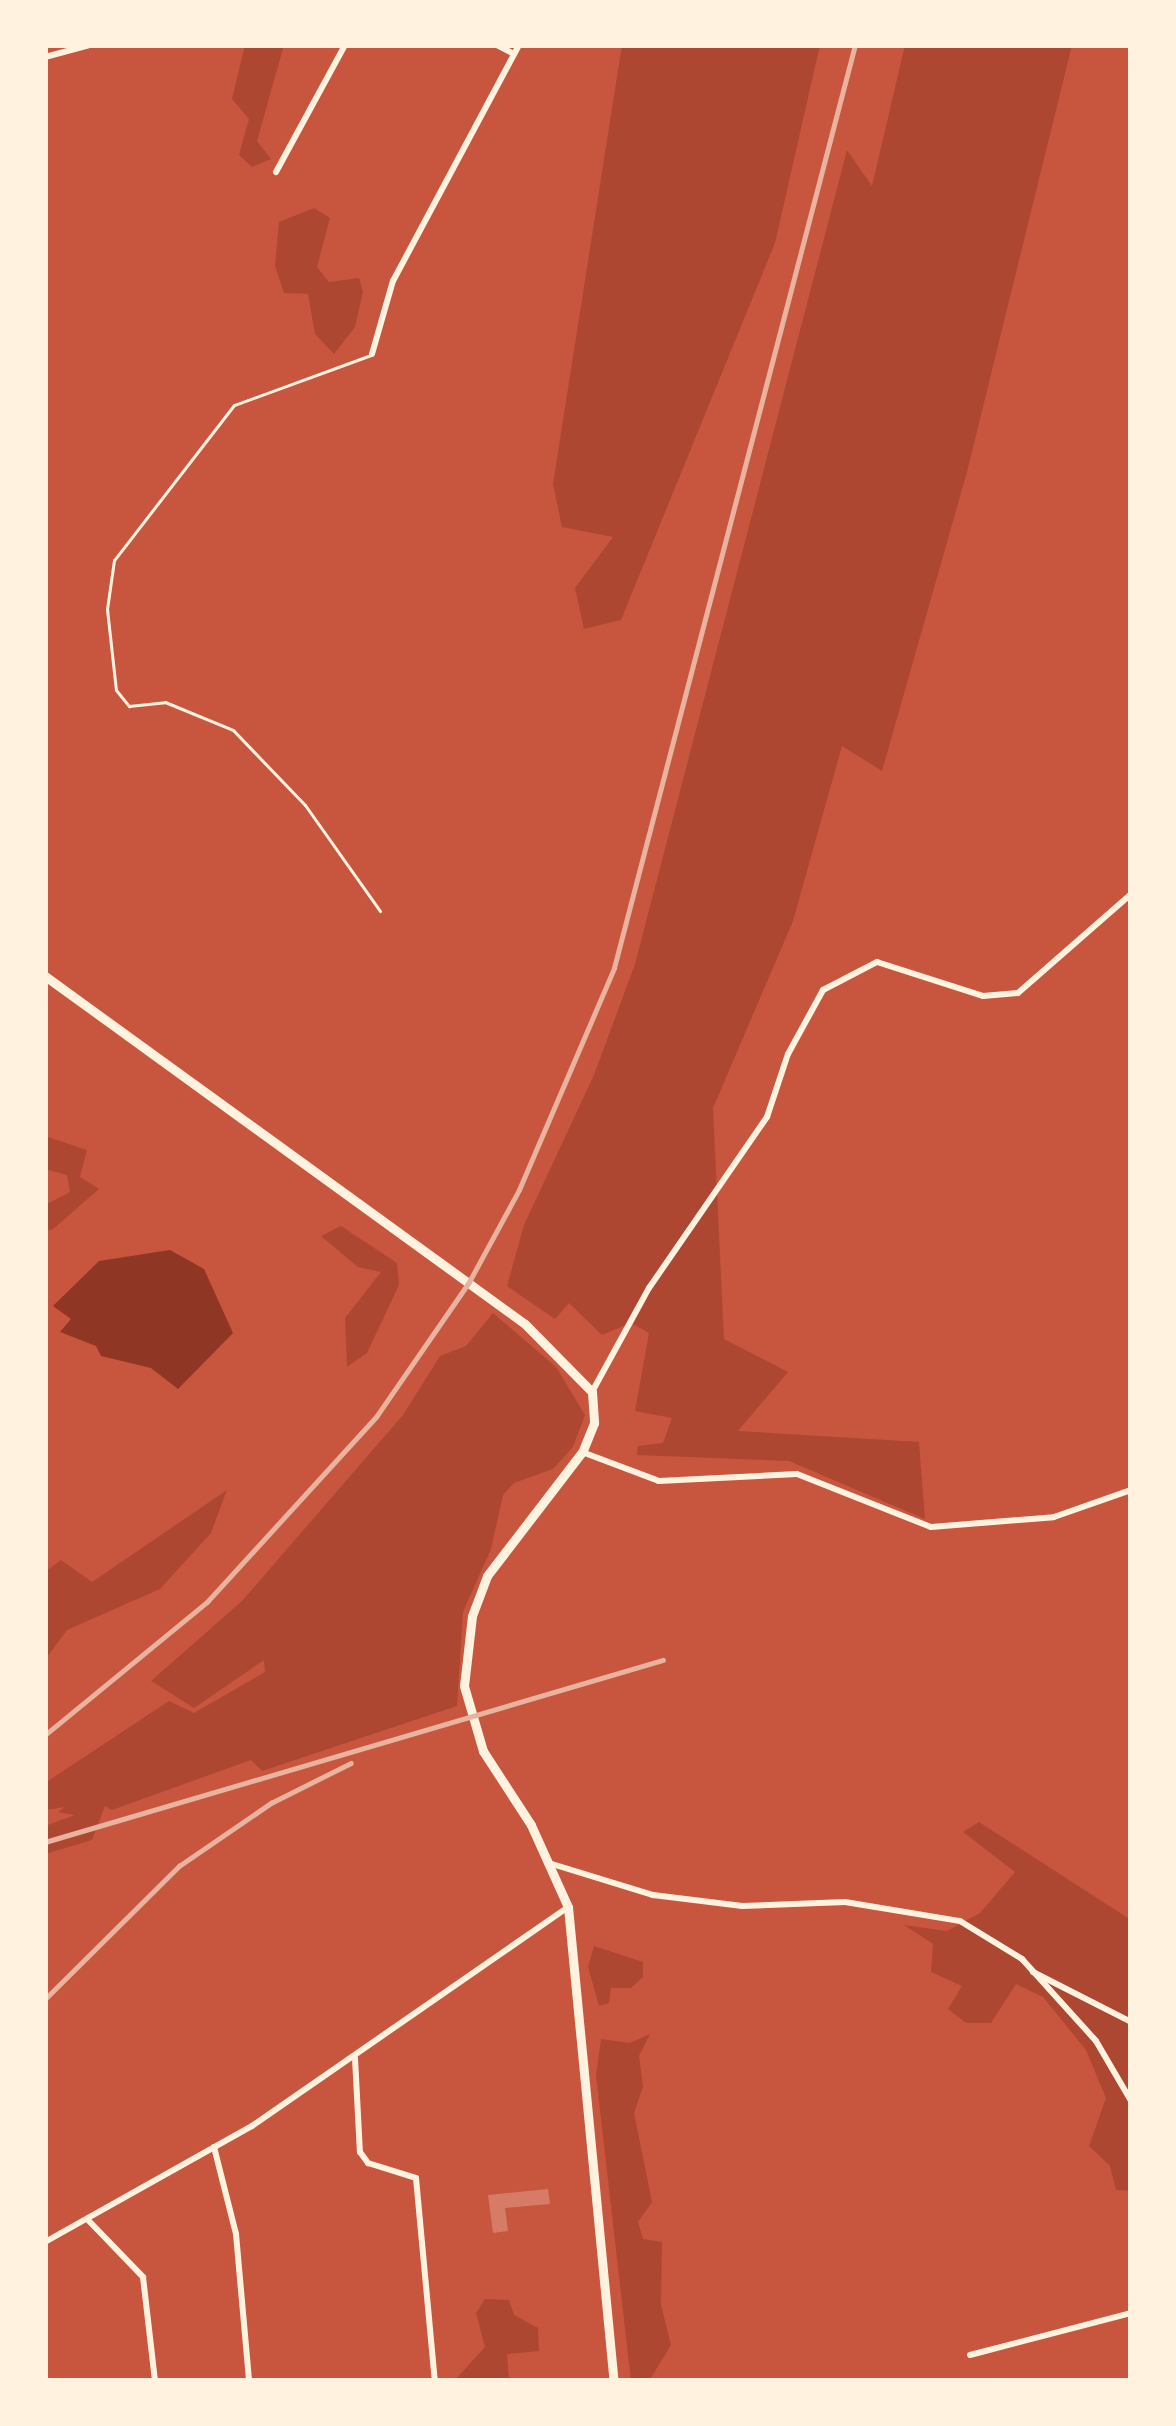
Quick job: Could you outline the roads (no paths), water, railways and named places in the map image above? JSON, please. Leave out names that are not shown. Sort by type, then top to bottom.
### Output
[{"type":"main road","points":[[45,976],[554,1346],[592,1392],[594,1424],[582,1453],[487,1576],[465,1668],[483,1751],[552,1864],[568,1907],[614,2381]]},
{"type":"street","points":[[45,57],[90,45]]},
{"type":"street","points":[[276,172],[345,45]]},
{"type":"street","points":[[497,45],[514,54]]},
{"type":"street","points":[[372,354],[393,281],[519,45]]},
{"type":"street","points":[[592,1392],[649,1288],[767,1118],[788,1054],[824,990],[877,962],[983,996],[1018,993],[1131,894]]},
{"type":"street","points":[[582,1453],[659,1481],[797,1474],[932,1527],[1054,1517],[1131,1490]]},
{"type":"street","points":[[552,1864],[653,1895],[742,1906],[845,1902],[961,1921],[997,1937],[1031,1971],[1096,2041],[1131,2101]]},
{"type":"street","points":[[45,2242],[214,2147],[355,2058],[531,1925],[568,1907]]},
{"type":"street","points":[[1031,1971],[1131,2022]]},
{"type":"street","points":[[355,2058],[361,2152],[368,2163],[416,2178],[435,2381]]},
{"type":"street","points":[[214,2147],[236,2234],[249,2381]]},
{"type":"street","points":[[88,2220],[143,2278],[155,2381]]},
{"type":"street","points":[[970,2355],[1131,2313]]},
{"type":"lane","points":[[372,354],[234,404],[114,560],[107,608],[116,690],[129,706],[165,702],[232,730],[305,805],[380,911]]},
{"type":"railway","points":[[45,1735],[207,1602],[376,1417],[469,1282],[519,1190],[614,968],[855,45]]},
{"type":"railway","points":[[45,1842],[663,1660]]},
{"type":"railway","points":[[45,1999],[179,1866],[271,1803],[351,1763]]}]
